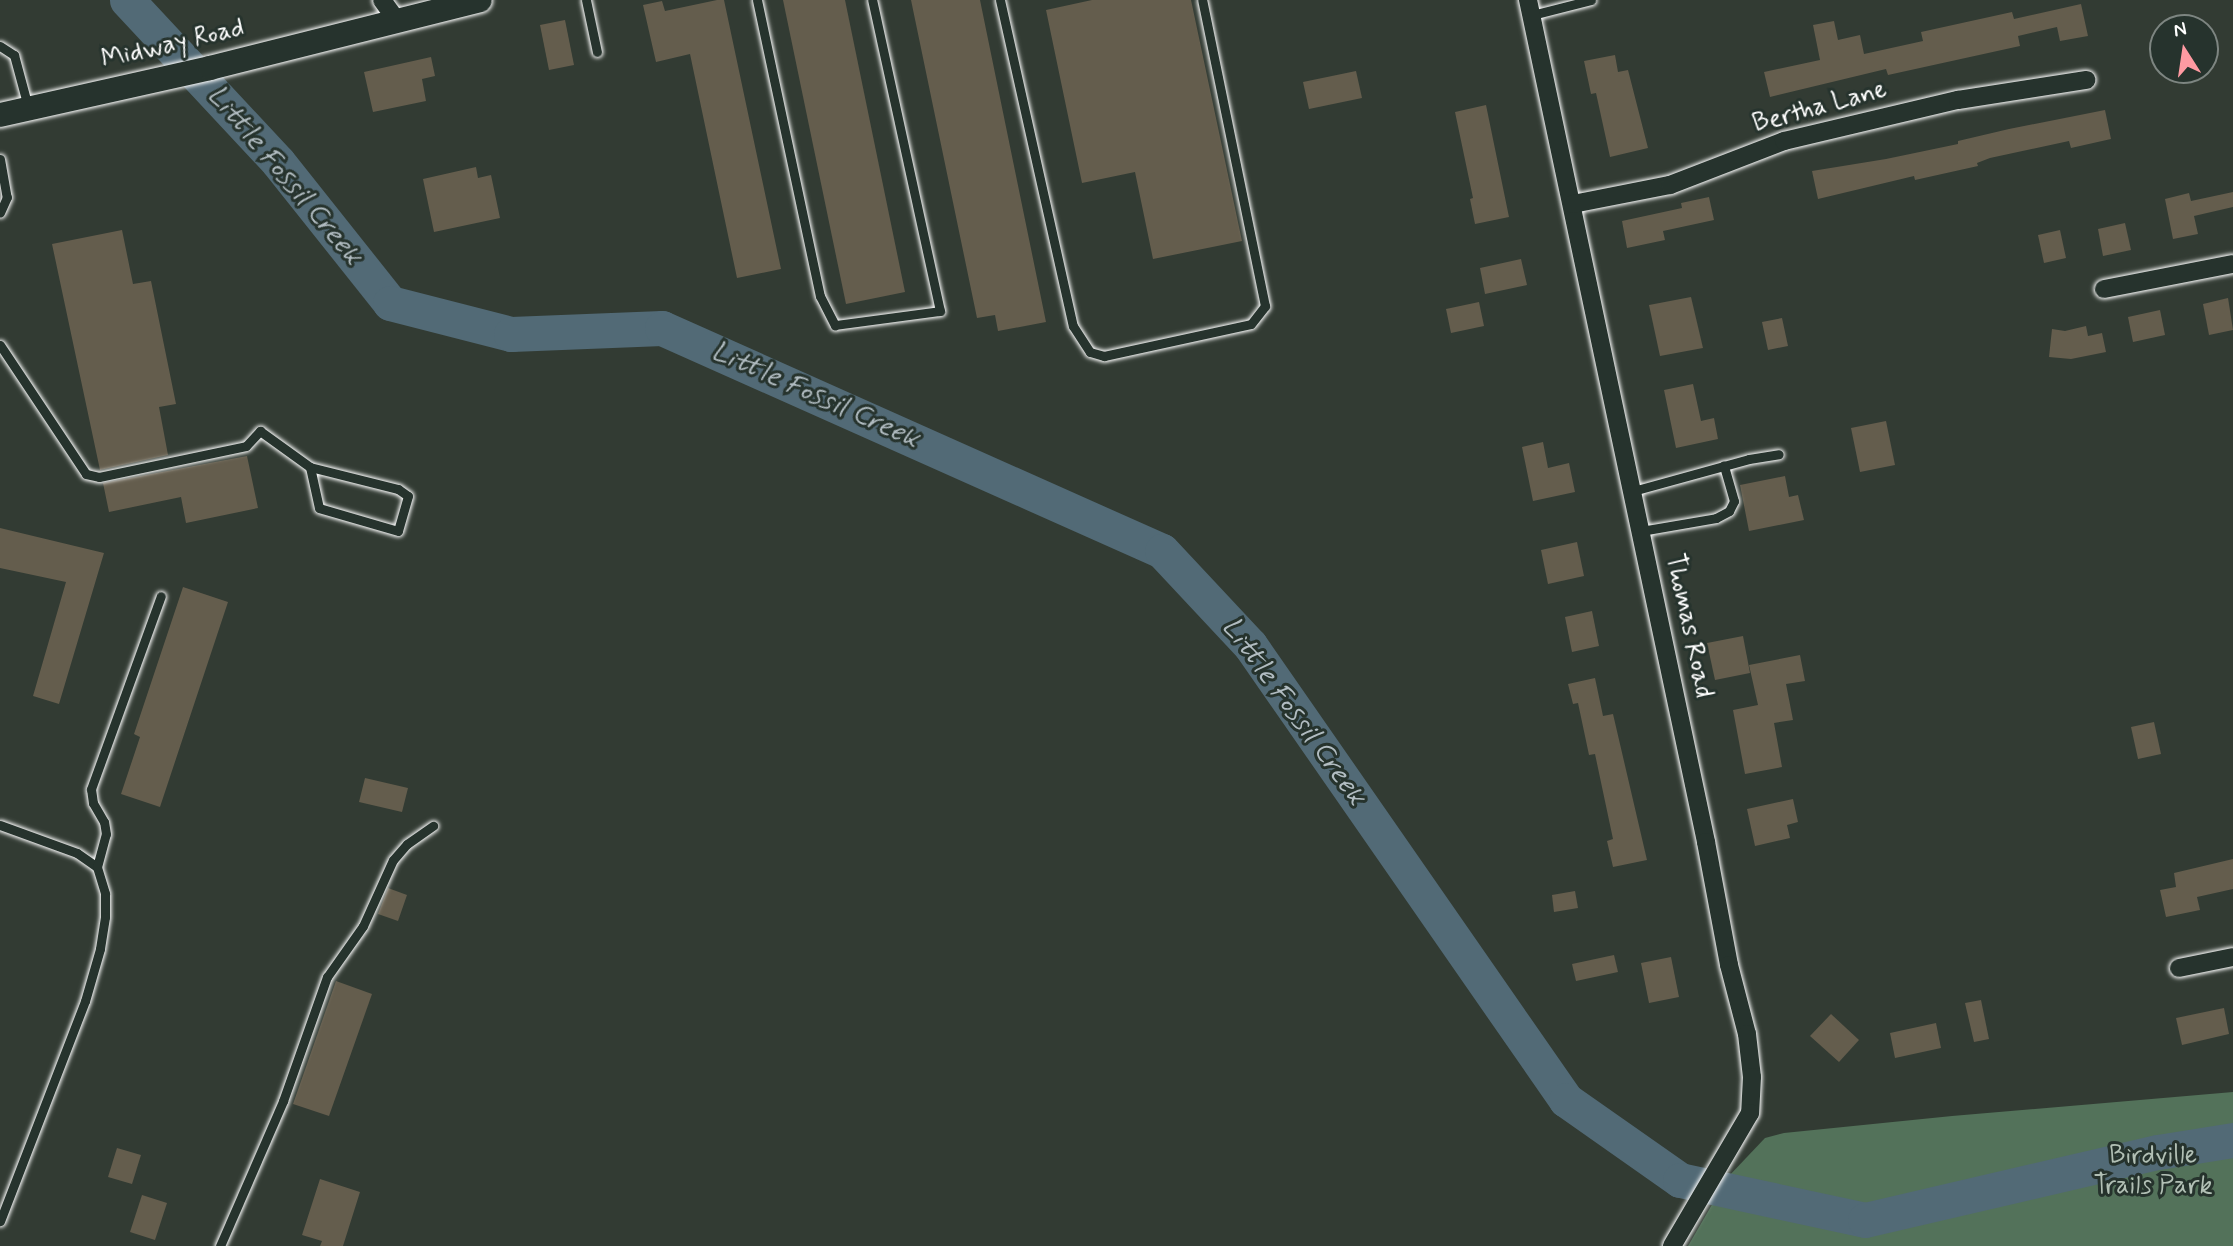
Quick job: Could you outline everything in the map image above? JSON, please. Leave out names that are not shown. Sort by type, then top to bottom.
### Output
[{"type":"main road","name":"Midway Road","points":[[0,115],[141,84],[480,0]]},
{"type":"street","points":[[382,0],[397,21]]},
{"type":"street","name":"Thomas Road","points":[[1530,8],[1706,842],[1729,965],[1746,1034],[1752,1077],[1750,1113],[1672,1246]]},
{"type":"street","name":"Bertha Lane","points":[[1573,204],[1670,185],[1784,141],[1958,100],[2086,80]]},
{"type":"street","points":[[2104,289],[2233,264]]},
{"type":"street","points":[[2179,968],[2233,957]]},
{"type":"lane","points":[[586,0],[597,52]]},
{"type":"lane","points":[[757,0],[820,296],[835,325],[940,311],[872,0]]},
{"type":"lane","points":[[1000,0],[1073,326],[1090,352],[1104,356],[1251,324],[1265,306],[1202,0]]},
{"type":"lane","points":[[1530,8],[1591,0]]},
{"type":"lane","points":[[0,46],[15,55],[28,108]]},
{"type":"lane","points":[[0,159],[7,197],[0,213]]},
{"type":"lane","points":[[0,345],[86,474],[99,477],[246,446],[260,431],[310,467],[398,489],[408,496],[398,531],[319,508],[310,467]]},
{"type":"lane","points":[[1633,491],[1724,465],[1779,454]]},
{"type":"lane","points":[[1641,531],[1716,518],[1729,511],[1734,501],[1724,465]]},
{"type":"lane","points":[[0,1221],[85,1001],[100,949],[104,894],[97,867],[106,834],[104,822],[93,803],[91,789],[160,596]]},
{"type":"lane","points":[[0,825],[77,853],[97,867]]},
{"type":"lane","points":[[220,1246],[283,1101],[327,977],[363,926],[393,860],[407,844],[433,825]]},
{"type":"green space","name":"Birdville Trails Park","points":[[2233,1092],[2233,1246],[1688,1246],[1728,1177],[1765,1138],[1784,1133],[1952,1116]]},
{"type":"building","points":[[724,0],[781,269],[737,278],[690,54],[656,62],[643,5],[662,1],[665,11]]},
{"type":"building","points":[[783,0],[845,0],[905,292],[846,304]]},
{"type":"building","points":[[911,0],[980,0],[1046,322],[998,331],[995,315],[977,318]]},
{"type":"building","points":[[1092,0],[1191,0],[1242,241],[1153,259],[1135,172],[1082,183],[1046,10]]},
{"type":"building","points":[[2081,4],[2088,36],[2060,41],[2057,27],[2018,36],[2020,46],[1888,75],[1886,69],[1770,97],[1764,72],[1820,60],[1813,25],[1834,21],[1838,40],[1860,35],[1864,54],[1923,41],[1921,32],[2012,12],[2014,19]]},
{"type":"building","points":[[565,20],[574,65],[549,70],[540,25]]},
{"type":"building","points":[[1615,55],[1618,72],[1628,70],[1648,148],[1610,157],[1596,93],[1591,94],[1584,61]]},
{"type":"building","points":[[431,57],[435,76],[422,79],[426,101],[373,112],[364,72]]},
{"type":"building","points":[[1356,71],[1362,98],[1309,109],[1303,82]]},
{"type":"building","points":[[1486,105],[1509,217],[1475,224],[1470,199],[1473,198],[1455,112]]},
{"type":"building","points":[[2105,110],[2111,139],[2071,148],[2069,141],[1990,158],[1977,163],[1978,166],[1915,180],[1914,176],[1818,199],[1812,171],[1886,159],[1958,144],[1958,141],[2009,129]]},
{"type":"building","points":[[476,167],[478,178],[491,175],[500,218],[434,232],[423,179]]},
{"type":"building","points":[[2233,192],[2233,207],[2194,216],[2198,234],[2173,239],[2165,199],[2189,193],[2191,201]]},
{"type":"building","points":[[1709,197],[1714,220],[1663,231],[1665,240],[1627,248],[1622,221],[1682,208],[1681,203]]},
{"type":"building","points":[[2125,223],[2131,250],[2103,256],[2098,229]]},
{"type":"building","points":[[122,230],[133,284],[151,281],[176,404],[159,407],[168,455],[100,470],[52,244]]},
{"type":"building","points":[[2060,230],[2066,258],[2044,263],[2038,235]]},
{"type":"building","points":[[1521,259],[1527,285],[1485,294],[1480,268]]},
{"type":"building","points":[[1691,297],[1703,348],[1660,356],[1649,305]]},
{"type":"building","points":[[2228,298],[2233,330],[2209,335],[2203,304]]},
{"type":"building","points":[[1479,302],[1484,326],[1451,333],[1446,309]]},
{"type":"building","points":[[2160,310],[2165,335],[2133,342],[2128,317]]},
{"type":"building","points":[[1782,318],[1788,346],[1768,350],[1762,322]]},
{"type":"building","points":[[2086,326],[2088,336],[2102,333],[2106,352],[2071,359],[2049,357],[2052,329],[2065,331]]},
{"type":"building","points":[[1693,384],[1701,421],[1714,418],[1718,439],[1676,448],[1664,390]]},
{"type":"building","points":[[1886,421],[1895,465],[1860,472],[1851,428]]},
{"type":"building","points":[[1543,442],[1548,468],[1569,463],[1575,492],[1533,501],[1522,447]]},
{"type":"building","points":[[247,456],[258,508],[186,523],[181,497],[109,512],[103,483]]},
{"type":"building","points":[[1785,476],[1789,497],[1798,495],[1804,520],[1749,531],[1740,485]]},
{"type":"building","points":[[0,528],[104,553],[59,704],[33,696],[66,582],[0,568]]},
{"type":"building","points":[[1577,542],[1584,576],[1548,584],[1541,550]]},
{"type":"building","points":[[183,587],[228,602],[160,807],[121,794],[140,737],[134,734]]},
{"type":"building","points":[[1592,611],[1599,646],[1572,652],[1565,617]]},
{"type":"building","points":[[1743,636],[1750,673],[1715,680],[1707,643]]},
{"type":"building","points":[[1800,655],[1805,681],[1786,684],[1793,720],[1774,723],[1782,767],[1745,774],[1733,710],[1758,705],[1749,665]]},
{"type":"building","points":[[1595,678],[1603,716],[1613,714],[1647,860],[1613,867],[1607,841],[1613,839],[1595,754],[1589,755],[1578,703],[1573,704],[1568,684]]},
{"type":"building","points":[[2154,722],[2161,754],[2138,759],[2131,727]]},
{"type":"building","points":[[365,778],[408,788],[402,812],[359,802]]},
{"type":"building","points":[[1793,799],[1798,822],[1787,825],[1790,838],[1755,846],[1747,809]]},
{"type":"building","points":[[2233,859],[2233,889],[2197,897],[2200,910],[2166,917],[2160,890],[2176,887],[2174,873]]},
{"type":"building","points":[[388,888],[407,895],[398,921],[378,914]]},
{"type":"building","points":[[1575,891],[1578,908],[1554,912],[1552,895]]},
{"type":"building","points":[[1614,955],[1618,972],[1576,981],[1572,964]]},
{"type":"building","points":[[1671,957],[1679,997],[1649,1003],[1641,963]]},
{"type":"building","points":[[336,981],[372,994],[329,1116],[293,1104]]},
{"type":"building","points":[[1981,1000],[1989,1039],[1974,1042],[1965,1003]]},
{"type":"building","points":[[2224,1008],[2229,1034],[2182,1045],[2176,1018]]},
{"type":"building","points":[[1831,1014],[1859,1040],[1839,1062],[1810,1036]]},
{"type":"building","points":[[1936,1023],[1941,1048],[1895,1058],[1890,1033]]},
{"type":"building","points":[[117,1148],[141,1155],[132,1184],[108,1177]]},
{"type":"building","points":[[320,1179],[360,1192],[343,1246],[320,1246],[322,1241],[302,1235]]},
{"type":"building","points":[[142,1195],[167,1203],[155,1240],[130,1232]]},
{"type":"waterway","name":"Little Fossil Creek","points":[[127,0],[278,162],[390,303],[511,334],[662,328],[1162,551],[1250,645],[1566,1100],[1680,1180],[1865,1220],[2158,1152],[2233,1140]]}]
